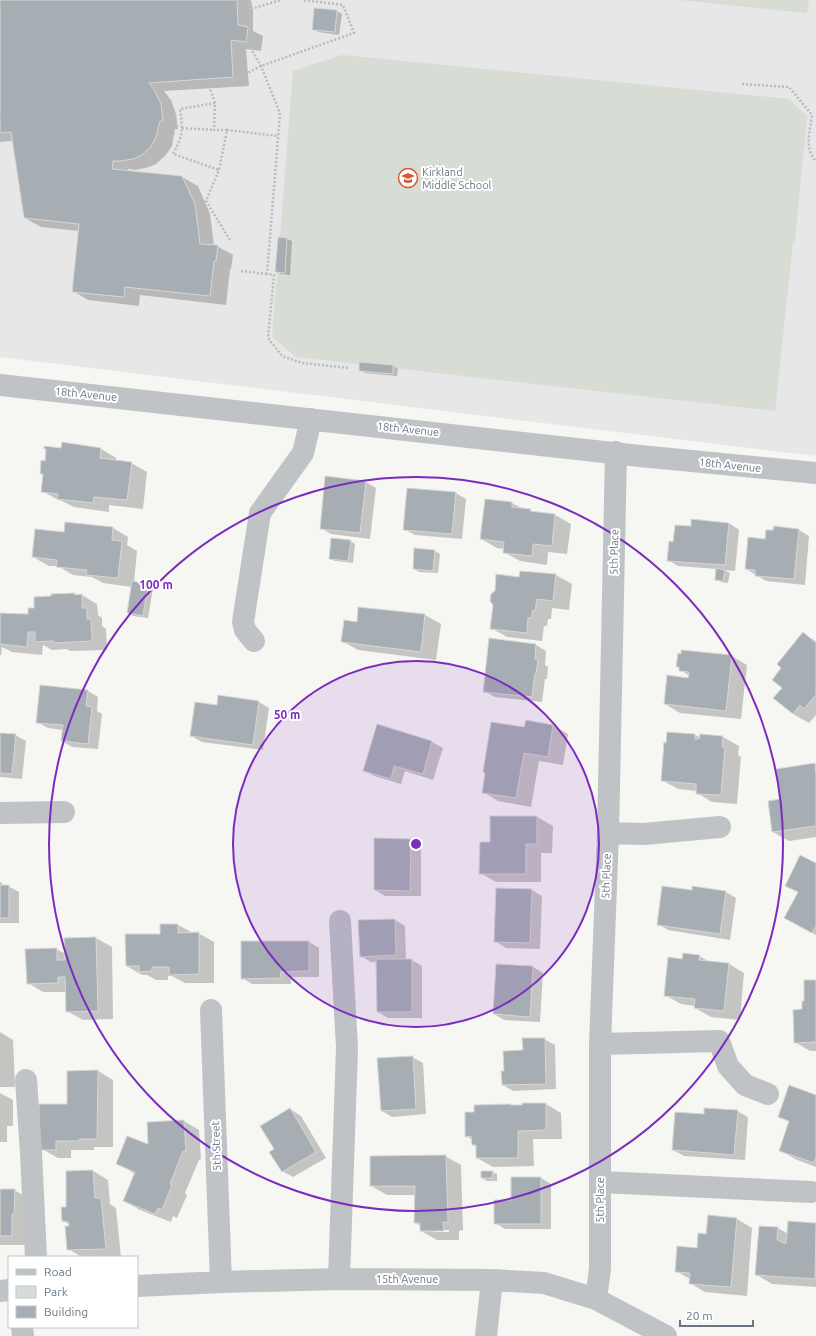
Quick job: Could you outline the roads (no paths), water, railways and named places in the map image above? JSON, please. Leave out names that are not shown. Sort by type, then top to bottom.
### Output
[{"type":"street","name":"18th Avenue","points":[[0,385],[816,473]]},
{"type":"street","points":[[254,642],[245,630],[243,622],[260,513],[303,453],[311,419]]},
{"type":"street","name":"5th Place","points":[[596,1299],[600,1269],[600,1044],[608,833],[616,452]]},
{"type":"street","points":[[0,813],[64,812]]},
{"type":"street","points":[[608,833],[644,834],[720,827]]},
{"type":"street","points":[[339,1279],[347,1048],[340,921]]},
{"type":"street","name":"5th Street","points":[[211,1010],[221,1282]]},
{"type":"street","points":[[600,1044],[719,1041],[728,1066],[745,1085],[768,1094]]},
{"type":"street","points":[[26,1080],[36,1256]]},
{"type":"street","points":[[601,1182],[811,1192]]},
{"type":"street","name":"15th Avenue","points":[[138,1286],[339,1279],[492,1280],[544,1283],[596,1299],[666,1336]]},
{"type":"street","points":[[486,1336],[492,1280]]},
{"type":"place","name":"Kirkland Middle School","points":[[408,178]]}]
